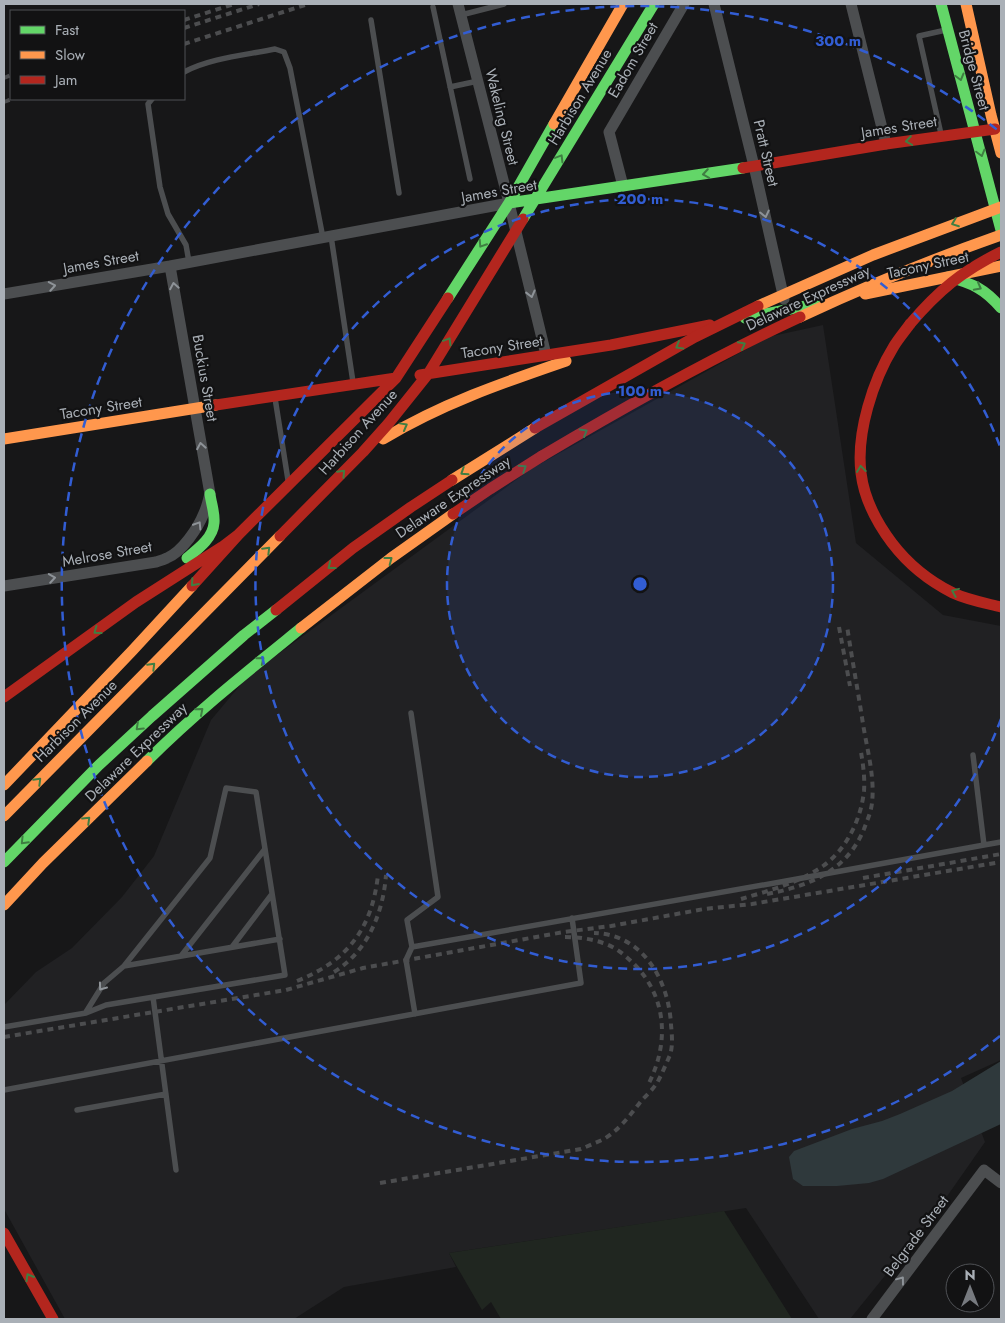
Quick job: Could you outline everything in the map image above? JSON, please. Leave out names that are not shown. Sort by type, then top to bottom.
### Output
[{"type":"main road","name":"Harbison Avenue","points":[[4,785],[125,658],[239,534],[396,378],[509,203],[623,4]]},
{"type":"main road","name":"Harbison Avenue","points":[[4,816],[363,452],[388,424],[428,374],[654,4]]},
{"type":"main road","name":"Bridge Street","points":[[941,4],[1001,230]]},
{"type":"main road","name":"Bridge Street","points":[[966,4],[998,128],[1001,153]]},
{"type":"main road","name":"James Street","points":[[509,203],[998,128]]},
{"type":"main road","name":"Delaware Expressway","points":[[4,862],[99,765],[244,635],[360,543],[426,497],[535,428],[695,336],[873,255],[1001,207]]},
{"type":"main road","name":"Delaware Expressway","points":[[4,905],[42,863],[177,731],[223,691],[342,595],[449,517],[542,456],[666,385],[770,331],[866,286],[926,262],[1001,236]]},
{"type":"main road","points":[[998,605],[952,592],[920,572],[899,553],[871,510],[863,484],[860,460],[863,426],[875,387],[892,348],[910,324],[941,290],[957,276],[1001,252]]},
{"type":"main road","name":"Tacony Street","points":[[4,439],[611,345],[1001,266]]},
{"type":"main road","points":[[948,277],[980,287],[1001,308]]},
{"type":"main road","points":[[363,452],[400,427],[461,398],[611,345]]},
{"type":"main road","points":[[136,602],[206,541],[214,522],[210,494]]},
{"type":"main road","points":[[4,697],[136,602],[239,534]]},
{"type":"main road","points":[[4,1234],[53,1319]]},
{"type":"street","name":"Eadom Street","points":[[623,186],[609,132],[684,4]]},
{"type":"street","name":"Pratt Street","points":[[714,4],[754,166],[786,310]]},
{"type":"street","points":[[851,4],[886,144]]},
{"type":"street","name":"Wakeling Street","points":[[459,10],[546,355]]},
{"type":"street","name":"James Street","points":[[4,294],[170,266],[509,203]]},
{"type":"street","name":"Buckius Street","points":[[170,266],[210,494]]},
{"type":"street","name":"Melrose Street","points":[[4,586],[156,562],[168,558],[194,532],[205,512],[210,494]]},
{"type":"street","name":"Belgrade Street","points":[[872,1319],[984,1170],[1001,1183]]},
{"type":"lane","points":[[459,10],[504,4]]},
{"type":"lane","points":[[433,7],[470,179]]},
{"type":"lane","points":[[371,20],[399,193]]},
{"type":"lane","points":[[942,136],[919,36],[948,30]]},
{"type":"lane","points":[[185,71],[192,67],[218,60],[275,49],[284,52],[290,68],[327,237],[353,385]]},
{"type":"lane","points":[[450,87],[478,81]]},
{"type":"lane","points":[[151,100],[148,104],[160,187],[168,214],[186,245],[189,262]]},
{"type":"lane","points":[[274,396],[289,484]]},
{"type":"lane","points":[[411,713],[438,897],[407,920],[412,947],[406,960],[415,1014]]},
{"type":"lane","points":[[973,755],[984,845]]},
{"type":"lane","points":[[4,1027],[86,1013],[106,1005],[286,975],[256,792],[226,788],[210,858],[124,966],[104,983],[86,1013]]},
{"type":"lane","points":[[412,947],[797,880],[1001,842]]},
{"type":"lane","points":[[181,956],[265,849]]},
{"type":"lane","points":[[232,947],[272,894]]},
{"type":"lane","points":[[4,1090],[582,983],[572,918]]},
{"type":"lane","points":[[124,966],[280,939]]},
{"type":"lane","points":[[153,998],[176,1170]]},
{"type":"lane","points":[[77,1110],[166,1094]]},
{"type":"shaded area","points":[[823,325],[856,543],[943,615],[1001,626],[1001,1060],[961,1078],[985,1142],[934,1215],[850,1319],[819,1319],[746,1208],[449,1253],[456,1267],[344,1287],[294,1319],[65,1319],[4,1209],[4,1005],[36,972],[72,948],[122,897],[154,856],[211,720],[247,677],[531,469],[768,337]]},
{"type":"shaded area","points":[[1001,1061],[1001,1124],[883,1179],[869,1183],[837,1186],[803,1186],[793,1179],[789,1157],[794,1151],[852,1129],[900,1114],[952,1091]]},
{"type":"shaded area","points":[[724,1211],[792,1319],[501,1319],[491,1302],[482,1310],[449,1253]]},
{"type":"railway","points":[[185,20],[234,4]]},
{"type":"railway","points":[[185,28],[259,4]]},
{"type":"railway","points":[[185,44],[308,4]]},
{"type":"railway","points":[[4,78],[10,75]]},
{"type":"railway","points":[[4,102],[10,100]]},
{"type":"railway","points":[[767,894],[783,891],[812,881],[837,866],[857,844],[870,813],[873,793],[872,773],[847,626]]},
{"type":"railway","points":[[839,627],[850,686]]},
{"type":"railway","points":[[741,899],[784,886],[805,877],[823,866],[839,851],[851,833],[860,812],[864,791],[861,752]]},
{"type":"railway","points":[[863,878],[1001,854]]},
{"type":"railway","points":[[4,1037],[286,990],[363,968],[564,932],[611,926],[704,909],[752,904],[1001,862]]},
{"type":"railway","points":[[297,981],[330,964],[354,941],[370,912],[378,875]]},
{"type":"railway","points":[[334,972],[356,953],[372,930],[381,903],[386,875]]},
{"type":"railway","points":[[380,1183],[581,1149],[602,1140],[629,1117],[657,1083],[670,1055],[672,1040],[669,1008],[659,977],[639,951],[611,935],[594,933]]},
{"type":"railway","points":[[565,937],[590,939],[612,947],[628,958],[646,978],[654,992],[662,1021],[660,1052],[649,1083]]},
{"type":"traffic: fast","points":[[523,219],[654,4]]},
{"type":"traffic: fast","points":[[941,4],[1001,230]]},
{"type":"traffic: fast","points":[[448,298],[509,203],[554,124]]},
{"type":"traffic: fast","points":[[509,203],[743,168]]},
{"type":"traffic: fast","points":[[948,277],[978,288],[1001,308]]},
{"type":"traffic: fast","points":[[745,318],[816,304]]},
{"type":"traffic: fast","points":[[187,558],[211,534],[214,516],[210,494]]},
{"type":"traffic: fast","points":[[4,862],[99,765],[244,635],[276,610]]},
{"type":"traffic: fast","points":[[147,761],[203,709],[301,628]]},
{"type":"traffic: slow","points":[[554,124],[623,4]]},
{"type":"traffic: slow","points":[[966,4],[1001,153]]},
{"type":"traffic: slow","points":[[758,306],[873,255],[1001,207]]},
{"type":"traffic: slow","points":[[800,317],[900,273],[1001,235]]},
{"type":"traffic: slow","points":[[865,294],[1001,266]]},
{"type":"traffic: slow","points":[[383,439],[450,405],[495,386],[566,361]]},
{"type":"traffic: slow","points":[[4,439],[216,405]]},
{"type":"traffic: slow","points":[[452,480],[535,428]]},
{"type":"traffic: slow","points":[[301,628],[391,558],[453,514]]},
{"type":"traffic: slow","points":[[4,816],[280,536]]},
{"type":"traffic: slow","points":[[4,785],[192,586]]},
{"type":"traffic: slow","points":[[4,905],[43,863],[147,761]]},
{"type":"traffic: jam","points":[[743,168],[886,144],[995,129]]},
{"type":"traffic: jam","points":[[280,536],[363,452],[428,374],[523,219]]},
{"type":"traffic: jam","points":[[910,324],[941,292],[962,274],[1001,252]]},
{"type":"traffic: jam","points":[[192,586],[239,534],[396,378],[448,298]]},
{"type":"traffic: jam","points":[[535,428],[695,337],[758,306]]},
{"type":"traffic: jam","points":[[542,456],[669,383],[800,317]]},
{"type":"traffic: jam","points":[[910,324],[886,360],[868,407],[861,441],[860,457],[865,492],[876,519],[886,535],[898,551],[919,571],[953,593],[1001,607]]},
{"type":"traffic: jam","points":[[420,375],[611,345],[710,325]]},
{"type":"traffic: jam","points":[[216,405],[396,378]]},
{"type":"traffic: jam","points":[[453,514],[542,456]]},
{"type":"traffic: jam","points":[[276,610],[353,548],[452,480]]},
{"type":"traffic: jam","points":[[4,697],[136,602],[239,534]]},
{"type":"traffic: jam","points":[[4,1233],[53,1319]]}]
